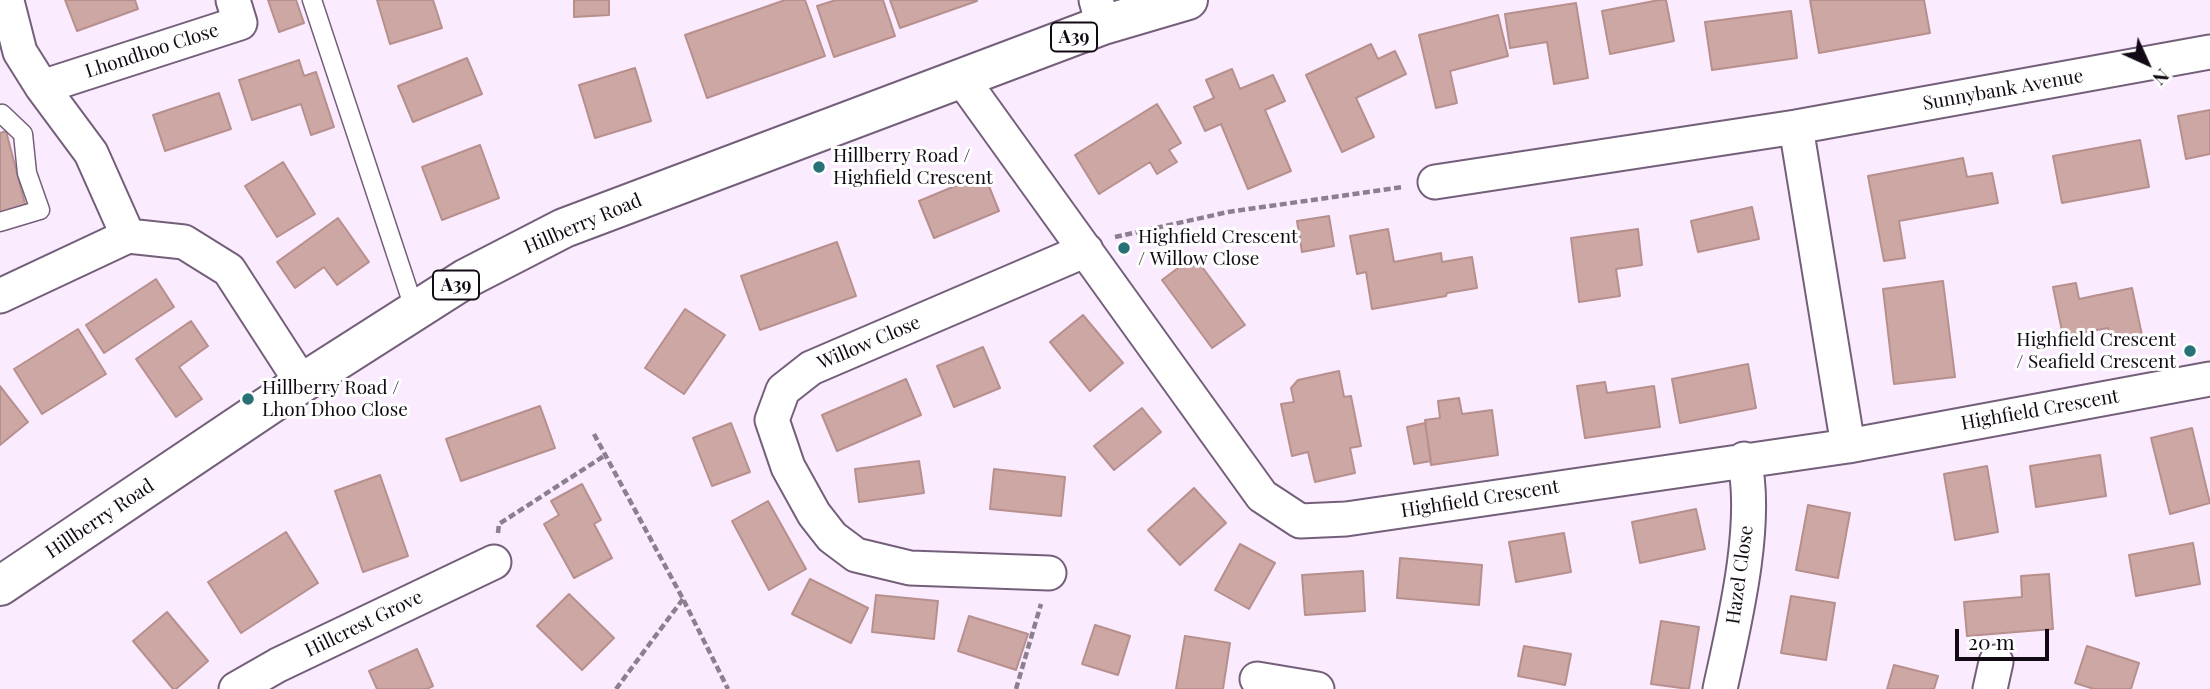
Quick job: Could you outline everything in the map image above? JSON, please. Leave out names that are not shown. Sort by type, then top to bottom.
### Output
[{"type":"highway","name":"Hillberry Road","points":[[0,586],[302,383],[465,279],[564,228],[962,79],[1099,13],[1188,0]]},
{"type":"street","points":[[3,0],[8,5],[20,52],[42,87],[91,153],[128,236]]},
{"type":"street","name":"Lhondhoo Close","points":[[42,87],[240,23],[233,0]]},
{"type":"street","name":"Sunnybank Avenue","points":[[1435,183],[1796,127],[2210,52]]},
{"type":"street","name":"Highfield Crescent","points":[[962,79],[1262,496],[1300,522],[1346,519],[1847,446],[2210,379]]},
{"type":"street","points":[[1796,127],[1847,446]]},
{"type":"street","points":[[0,296],[128,236],[184,242],[229,270],[302,383]]},
{"type":"street","name":"Willow Close","points":[[1049,573],[910,568],[856,555],[832,537],[814,514],[788,467],[772,420],[783,390],[811,368],[1084,248]]},
{"type":"street","name":"Hazel Close","points":[[1720,689],[1735,619],[1748,528],[1748,476],[1744,459]]},
{"type":"street","name":"Hillcrest Grove","points":[[236,689],[278,665],[494,562]]},
{"type":"street","points":[[1257,679],[1317,689]]},
{"type":"lane","points":[[312,0],[415,311]]},
{"type":"lane","points":[[0,115],[23,134],[27,173],[40,210],[0,222]]},
{"type":"path","points":[[1084,248],[1228,212],[1435,183]]},
{"type":"path","points":[[594,434],[728,689]]},
{"type":"path","points":[[494,562],[499,524],[605,456]]},
{"type":"path","points":[[1016,689],[1049,573]]},
{"type":"path","points":[[616,689],[683,599]]},
{"type":"building","points":[[65,0],[135,0],[138,9],[77,31]]},
{"type":"building","points":[[268,0],[296,0],[304,23],[279,32]]},
{"type":"building","points":[[377,0],[433,0],[442,28],[390,44]]},
{"type":"building","points":[[574,0],[609,0],[609,15],[574,17]]},
{"type":"building","points":[[785,0],[805,0],[825,56],[707,98],[685,35]]},
{"type":"building","points":[[836,0],[883,0],[895,36],[834,57],[817,6]]},
{"type":"building","points":[[890,0],[977,0],[977,1],[900,28]]},
{"type":"building","points":[[1666,0],[1674,41],[1610,54],[1602,11]]},
{"type":"building","points":[[1810,0],[1924,0],[1930,33],[1819,53]]},
{"type":"building","points":[[1576,3],[1588,78],[1554,84],[1547,42],[1510,48],[1505,14]]},
{"type":"building","points":[[1791,11],[1797,58],[1712,70],[1705,22]]},
{"type":"building","points":[[1498,15],[1508,56],[1450,71],[1457,103],[1436,108],[1419,35]]},
{"type":"building","points":[[1371,44],[1378,59],[1395,51],[1406,74],[1356,98],[1374,137],[1342,152],[1306,75]]},
{"type":"building","points":[[467,58],[482,94],[413,122],[398,86]]},
{"type":"building","points":[[299,60],[304,76],[316,72],[334,127],[311,135],[301,104],[252,120],[239,80]]},
{"type":"building","points":[[635,68],[651,121],[595,138],[579,85]]},
{"type":"building","points":[[1232,69],[1240,89],[1273,75],[1285,101],[1265,110],[1291,171],[1248,189],[1221,124],[1205,131],[1194,107],[1214,98],[1206,80]]},
{"type":"building","points":[[219,93],[231,129],[165,151],[153,115]]},
{"type":"building","points":[[1157,104],[1181,143],[1169,150],[1177,162],[1157,174],[1150,162],[1099,194],[1075,155]]},
{"type":"building","points":[[2210,110],[2210,154],[2186,159],[2178,116]]},
{"type":"building","points":[[6,131],[26,208],[0,215],[0,133]]},
{"type":"building","points":[[2140,140],[2149,187],[2062,203],[2053,156]]},
{"type":"building","points":[[480,145],[499,198],[442,220],[422,167]]},
{"type":"building","points":[[1963,158],[1967,177],[1992,173],[1998,203],[1899,221],[1905,258],[1884,261],[1868,176]]},
{"type":"building","points":[[283,162],[315,214],[277,237],[245,186]]},
{"type":"building","points":[[984,174],[999,211],[934,238],[919,201]]},
{"type":"building","points":[[1752,207],[1759,239],[1698,252],[1691,221]]},
{"type":"building","points":[[1329,216],[1334,246],[1302,252],[1297,221]]},
{"type":"building","points":[[338,218],[369,262],[337,285],[324,267],[295,288],[277,262]]},
{"type":"building","points":[[1388,229],[1394,262],[1441,253],[1442,262],[1472,257],[1477,288],[1372,309],[1366,272],[1357,274],[1350,236]]},
{"type":"building","points":[[1638,229],[1642,265],[1616,269],[1620,296],[1579,302],[1571,238]]},
{"type":"building","points":[[837,242],[856,296],[760,330],[741,276]]},
{"type":"building","points":[[1194,256],[1245,325],[1212,348],[1162,280]]},
{"type":"building","points":[[156,279],[174,307],[104,353],[86,325]]},
{"type":"building","points":[[1943,281],[1955,377],[1894,384],[1883,289]]},
{"type":"building","points":[[2076,283],[2079,299],[2132,288],[2143,340],[2112,347],[2108,328],[2063,336],[2053,287]]},
{"type":"building","points":[[685,309],[725,335],[684,394],[645,368]]},
{"type":"building","points":[[1083,315],[1123,363],[1090,391],[1050,342]]},
{"type":"building","points":[[191,321],[208,346],[179,367],[202,399],[176,417],[136,359]]},
{"type":"building","points":[[78,329],[106,374],[42,414],[14,369]]},
{"type":"building","points":[[983,347],[1000,388],[954,407],[937,366]]},
{"type":"building","points":[[1748,364],[1756,408],[1680,423],[1672,379]]},
{"type":"building","points":[[1339,371],[1344,397],[1351,396],[1361,446],[1350,448],[1355,473],[1315,482],[1308,452],[1292,456],[1281,404],[1294,402],[1291,388],[1298,380]]},
{"type":"building","points":[[906,379],[921,415],[837,451],[822,415]]},
{"type":"building","points":[[1605,382],[1607,393],[1654,386],[1660,427],[1585,438],[1577,386]]},
{"type":"building","points":[[0,386],[28,422],[0,445]]},
{"type":"building","points":[[1459,398],[1462,414],[1492,410],[1498,455],[1431,465],[1425,420],[1440,418],[1438,401]]},
{"type":"building","points":[[540,406],[555,448],[461,481],[446,439]]},
{"type":"building","points":[[1142,408],[1161,432],[1114,470],[1094,446]]},
{"type":"building","points":[[731,423],[750,472],[712,486],[693,438]]},
{"type":"building","points":[[1425,423],[1431,461],[1414,464],[1407,427]]},
{"type":"building","points":[[2192,428],[2210,503],[2170,514],[2151,438]]},
{"type":"building","points":[[2100,455],[2106,496],[2036,507],[2030,466]]},
{"type":"building","points":[[919,461],[924,493],[859,502],[855,469]]},
{"type":"building","points":[[1987,466],[1998,532],[1955,540],[1944,474]]},
{"type":"building","points":[[994,469],[1065,477],[1061,516],[990,509]]},
{"type":"building","points":[[380,475],[408,556],[363,572],[335,491]]},
{"type":"building","points":[[582,484],[601,520],[594,524],[612,558],[574,578],[544,524],[559,515],[551,501]]},
{"type":"building","points":[[1194,488],[1226,523],[1180,565],[1148,530]]},
{"type":"building","points":[[768,501],[806,569],[769,590],[732,521]]},
{"type":"building","points":[[1808,505],[1850,513],[1838,578],[1796,570]]},
{"type":"building","points":[[1696,509],[1705,549],[1640,563],[1632,522]]},
{"type":"building","points":[[286,532],[318,583],[241,633],[208,582]]},
{"type":"building","points":[[1564,533],[1571,572],[1516,582],[1509,542]]},
{"type":"building","points":[[2193,543],[2200,584],[2136,596],[2129,555]]},
{"type":"building","points":[[1240,544],[1275,563],[1249,609],[1215,590]]},
{"type":"building","points":[[1400,558],[1482,565],[1479,605],[1397,598]]},
{"type":"building","points":[[1363,571],[1365,611],[1305,615],[1302,575]]},
{"type":"building","points":[[2049,574],[2053,629],[1967,636],[1964,602],[2022,597],[2021,576]]},
{"type":"building","points":[[810,579],[868,608],[851,643],[792,614]]},
{"type":"building","points":[[569,594],[614,638],[582,670],[537,626]]},
{"type":"building","points":[[876,595],[938,601],[934,639],[872,632]]},
{"type":"building","points":[[1791,596],[1835,603],[1826,660],[1781,653]]},
{"type":"building","points":[[167,612],[208,661],[176,689],[173,689],[133,641]]},
{"type":"building","points":[[969,616],[1028,634],[1016,670],[958,651]]},
{"type":"building","points":[[1661,621],[1699,627],[1689,689],[1651,684]]},
{"type":"building","points":[[1095,625],[1130,636],[1118,675],[1082,664]]},
{"type":"building","points":[[1185,636],[1230,643],[1223,689],[1176,689]]},
{"type":"building","points":[[1524,646],[1571,654],[1565,685],[1518,676]]},
{"type":"building","points":[[2087,646],[2139,663],[2131,689],[2094,689],[2075,683]]},
{"type":"building","points":[[417,649],[433,686],[427,689],[377,689],[369,671]]},
{"type":"building","points":[[1894,665],[1938,676],[1934,689],[1887,689]]},
{"type":"place","name":"Hillberry Road / Highfield Crescent","points":[[819,167]]},
{"type":"place","name":"Highfield Crescent / Willow Close","points":[[1124,248]]},
{"type":"place","name":"Highfield Crescent / Seafield Crescent","points":[[2190,351]]},
{"type":"place","name":"Hillberry Road / Lhon Dhoo Close","points":[[248,399]]}]
